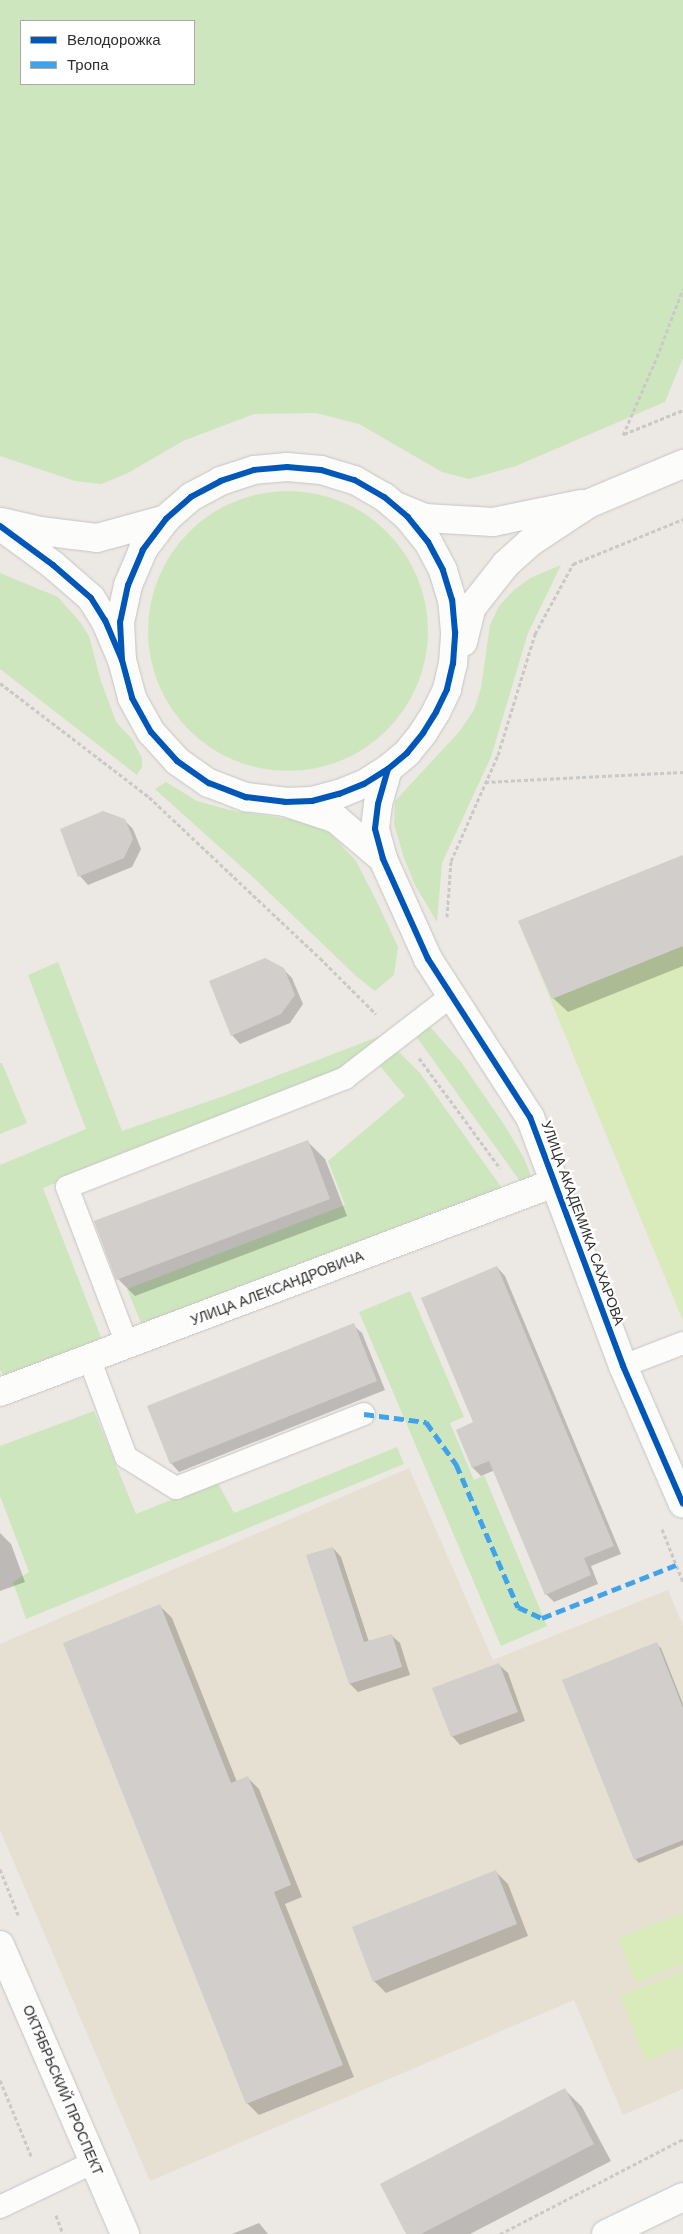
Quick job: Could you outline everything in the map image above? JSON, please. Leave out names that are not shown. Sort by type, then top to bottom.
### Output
[{"type":"street","points":[[453,664],[461,650],[472,607],[506,564],[529,543],[590,503],[683,464]]},
{"type":"street","name":"УЛИЦА АКАДЕМИКА САХАРОВА","points":[[0,526],[53,565],[91,598],[105,620],[122,660],[132,698],[151,732],[177,761],[209,783],[246,797],[285,802],[312,801],[339,794],[364,784],[388,769],[407,753],[423,734],[443,696],[453,664],[455,632],[452,600],[443,570],[428,542],[408,517],[384,496],[354,480],[321,470],[288,467],[262,469],[221,481],[191,497],[166,519],[143,550],[128,585],[120,622],[122,660]]},
{"type":"street","points":[[384,496],[400,509],[425,518],[493,522],[533,512],[590,503]]},
{"type":"street","name":"УЛИЦА АКАДЕМИКА САХАРОВА","points":[[0,522],[49,532],[97,538],[166,519]]},
{"type":"street","name":"УЛИЦА АКАДЕМИКА САХАРОВА","points":[[388,769],[378,804],[375,828],[383,859],[428,959],[450,996],[530,1117],[623,1366],[683,1504]]},
{"type":"street","name":"УЛИЦА АКАДЕМИКА САХАРОВА","points":[[285,802],[336,819],[383,859]]},
{"type":"street","name":"УЛИЦА АЛЕКСАНДРОВИЧА","points":[[0,1392],[554,1183]]},
{"type":"street","name":"ОКТЯБРЬСКИЙ ПРОСПЕКТ","points":[[0,1945],[125,2234]]},
{"type":"street","points":[[606,2234],[683,2197]]},
{"type":"lane","points":[[127,1344],[67,1187],[345,1078],[450,996]]},
{"type":"lane","points":[[623,1366],[683,1343]]},
{"type":"lane","points":[[89,1358],[126,1456],[176,1488],[364,1414]]},
{"type":"lane","points":[[0,2207],[94,2162]]},
{"type":"path","points":[[683,290],[657,357],[623,435],[683,410]]},
{"type":"path","points":[[446,923],[451,861],[498,755],[535,634],[573,564],[683,519]]},
{"type":"path","points":[[0,683],[149,796],[320,958],[418,1057],[501,1170]]},
{"type":"path","points":[[485,782],[683,772]]},
{"type":"path","points":[[500,2234],[683,2139]]},
{"type":"shaded area","points":[[409,1468],[493,1660],[668,1590],[683,1626],[683,2089],[623,2115],[574,2000],[150,2181],[0,1830],[0,1644]]},
{"type":"green space","points":[[0,0],[683,0],[683,358],[665,402],[516,466],[469,479],[442,472],[359,424],[316,413],[254,414],[183,441],[128,473],[101,484],[75,481],[0,456]]},
{"type":"green space","points":[[274,491],[302,491],[342,501],[354,507],[377,522],[397,542],[418,577],[426,604],[428,631],[426,658],[418,685],[397,720],[377,740],[354,755],[329,765],[302,771],[274,771],[234,761],[222,755],[199,740],[179,720],[164,697],[154,672],[148,645],[148,617],[158,577],[164,565],[179,542],[199,522],[222,507],[247,497]]},
{"type":"green space","points":[[561,565],[528,633],[491,757],[442,863],[437,922],[415,885],[404,858],[394,824],[395,801],[459,732],[474,710],[481,688],[490,625],[499,606],[514,590],[530,578]]},
{"type":"green space","points":[[0,573],[58,597],[80,622],[89,636],[100,678],[116,722],[132,739],[142,758],[142,767],[137,775],[0,669]]},
{"type":"green space","points":[[166,782],[197,801],[230,810],[295,820],[329,832],[356,861],[398,947],[394,975],[375,991],[356,976],[255,879],[155,789]]},
{"type":"green space","points":[[683,855],[683,1321],[518,921]]},
{"type":"green space","points":[[58,962],[122,1131],[224,1096],[380,1036],[336,1071],[43,1188],[102,1340],[5,1377],[0,1370],[0,1165],[86,1129],[28,975]]},
{"type":"green space","points":[[426,1022],[461,1062],[505,1126],[524,1158],[533,1181],[522,1184],[413,1032]]},
{"type":"green space","points":[[397,1050],[420,1073],[504,1191],[144,1330],[127,1289],[345,1205],[328,1161],[405,1096],[380,1066]]},
{"type":"green space","points":[[0,1063],[2,1063],[27,1123],[0,1134]]},
{"type":"green space","points":[[410,1291],[464,1417],[450,1423],[474,1480],[484,1475],[547,1626],[501,1646],[359,1312]]},
{"type":"green space","points":[[94,1411],[136,1514],[217,1481],[234,1513],[397,1447],[404,1464],[26,1619],[13,1582],[29,1572],[0,1496],[0,1446]]},
{"type":"green space","points":[[683,1913],[683,1964],[636,1983],[618,1938]]},
{"type":"green space","points":[[683,1970],[683,2046],[646,2061],[620,1996]]},
{"type":"building","points":[[103,811],[125,819],[133,839],[124,858],[78,877],[60,829]]},
{"type":"building","points":[[683,855],[683,946],[552,999],[518,921]]},
{"type":"building","points":[[265,958],[284,968],[295,995],[281,1014],[231,1036],[209,981]]},
{"type":"building","points":[[308,1140],[330,1199],[116,1280],[94,1221]]},
{"type":"building","points":[[497,1266],[614,1546],[584,1558],[591,1575],[545,1595],[489,1461],[472,1468],[456,1430],[473,1422],[421,1298]]},
{"type":"building","points":[[354,1323],[377,1381],[170,1464],[147,1406]]},
{"type":"building","points":[[333,1547],[364,1642],[392,1634],[402,1667],[349,1684],[306,1555]]},
{"type":"building","points":[[160,1604],[231,1783],[248,1776],[291,1885],[274,1892],[343,2065],[246,2104],[63,1643]]},
{"type":"building","points":[[657,1642],[683,1708],[683,1840],[634,1860],[562,1680]]},
{"type":"building","points":[[499,1663],[518,1712],[451,1737],[432,1688]]},
{"type":"building","points":[[496,1870],[517,1924],[373,1982],[352,1927]]},
{"type":"building","points":[[565,2088],[594,2144],[421,2234],[406,2234],[380,2184]]},
{"type":"marked path","points":[[364,1414],[426,1422],[456,1464],[518,1607],[542,1618],[676,1565]]},
{"type":"cycle path","points":[[0,526],[53,565],[91,598],[105,620],[122,660],[132,698],[151,732],[177,761],[209,783],[246,797],[285,802],[312,801],[339,794],[364,784],[388,769],[407,753],[423,733],[447,689],[453,664],[455,632],[452,600],[443,570],[428,542],[408,517],[384,497],[354,480],[321,470],[287,467],[254,470],[221,481],[191,497],[166,519],[143,550],[128,585],[120,622],[122,660]]},
{"type":"cycle path","points":[[388,769],[378,804],[375,829],[383,859],[428,959],[530,1117],[623,1366],[683,1504]]}]
